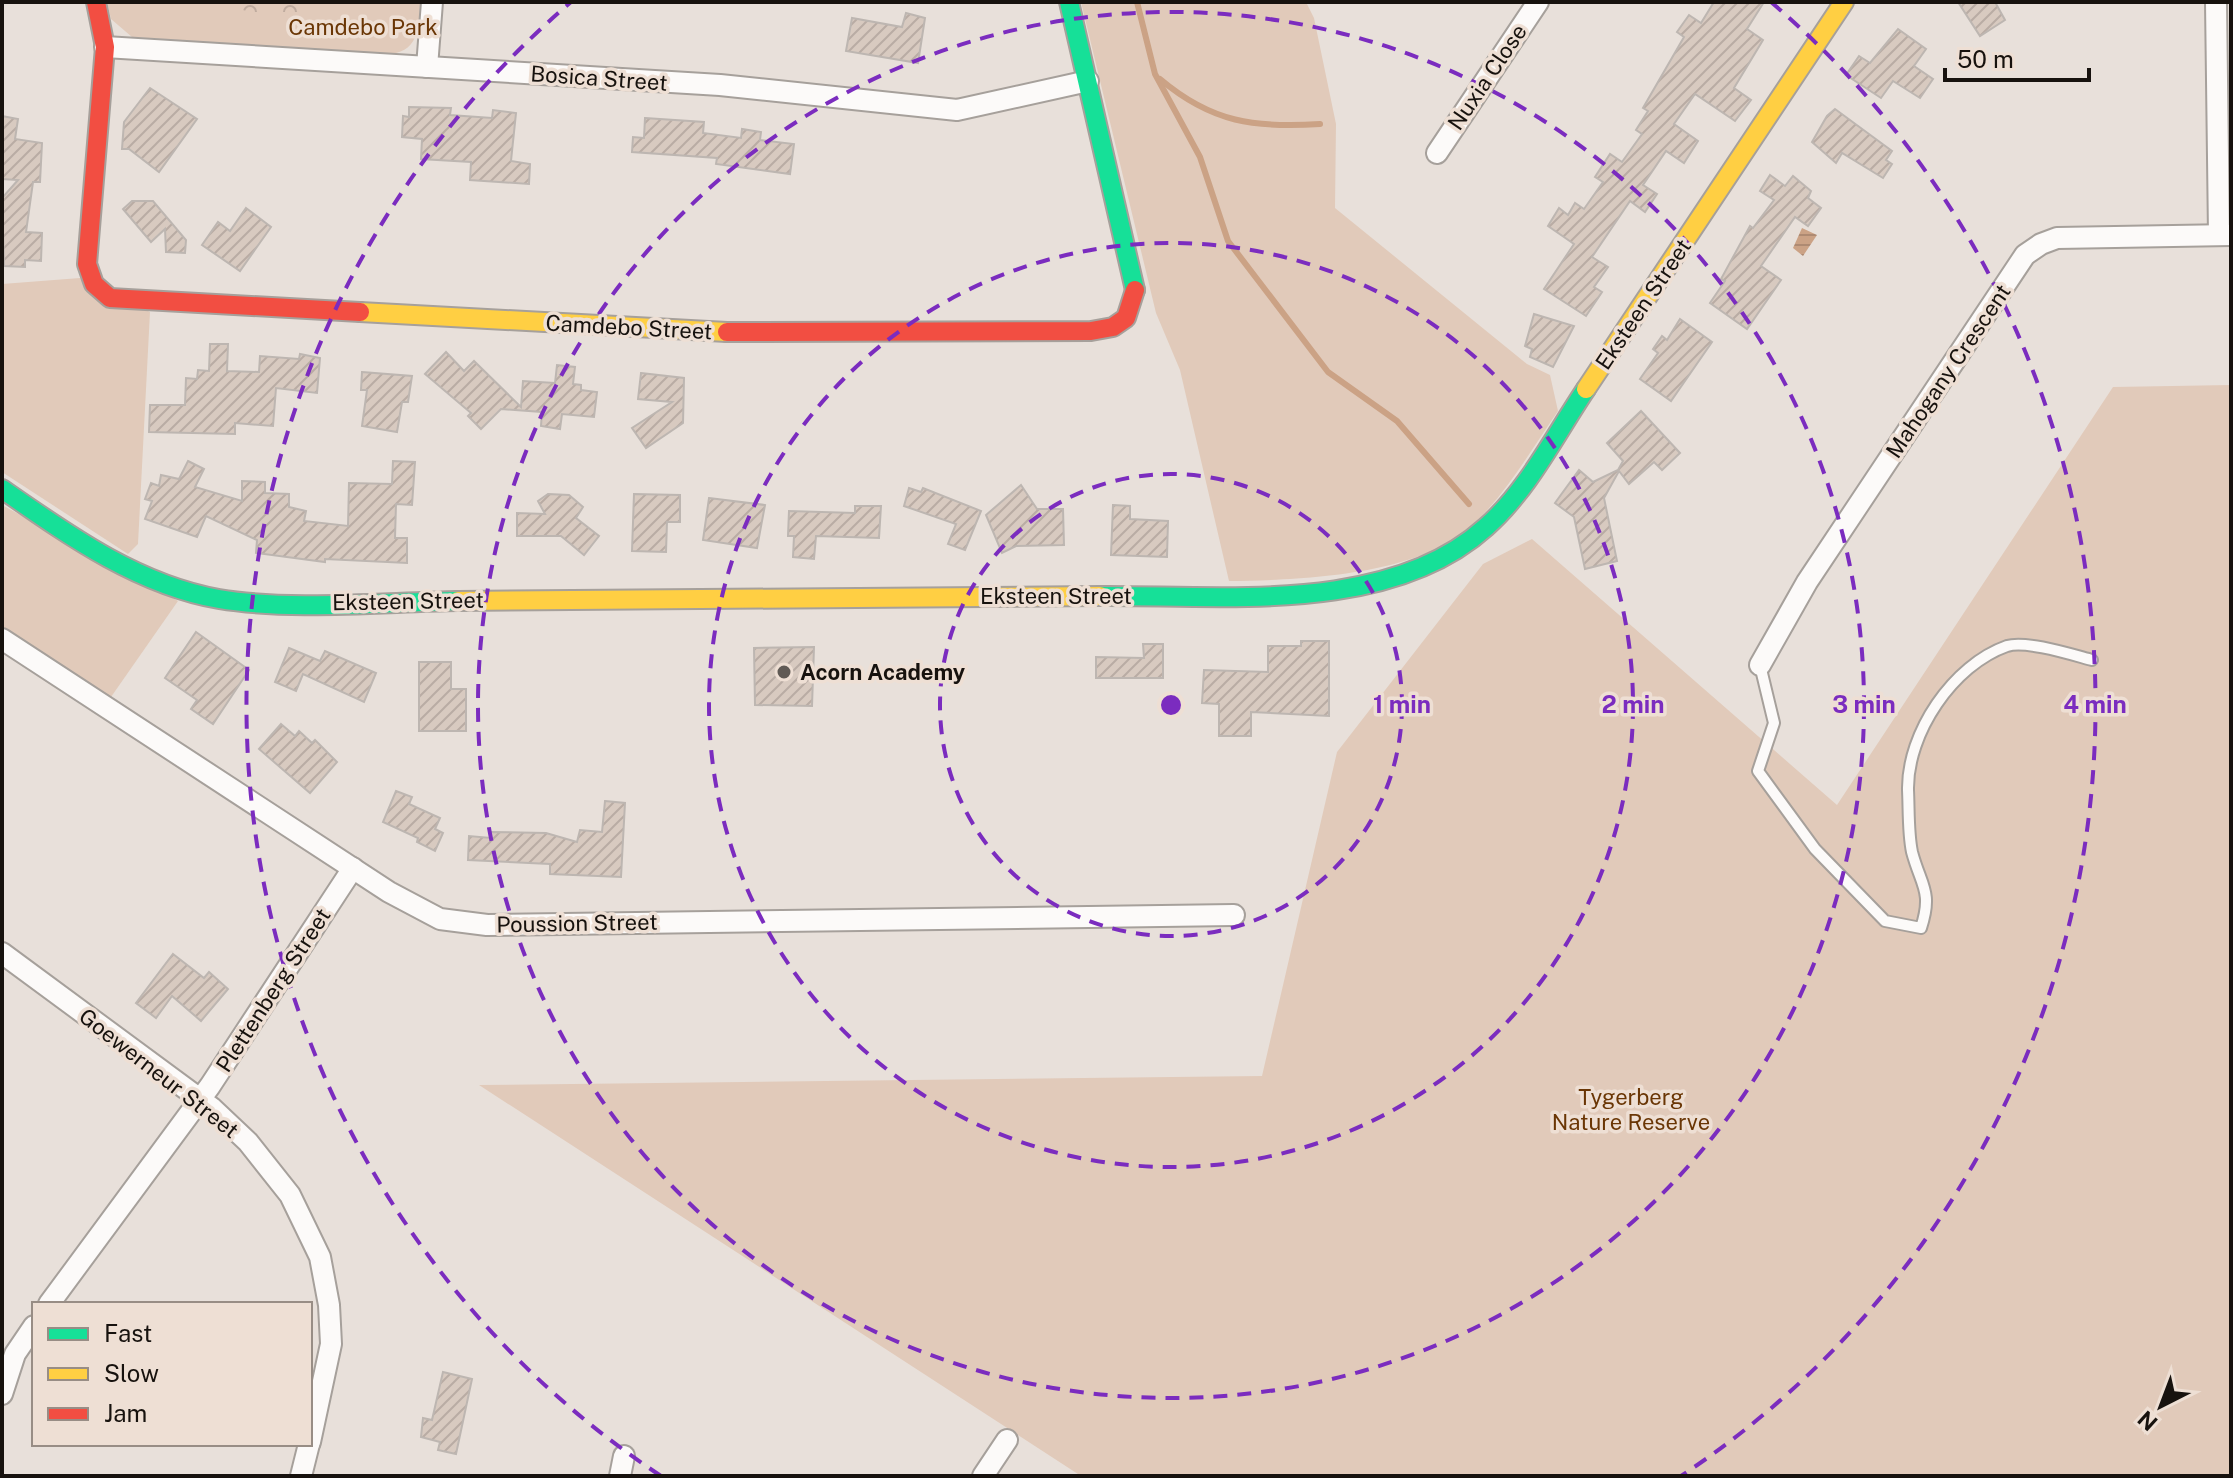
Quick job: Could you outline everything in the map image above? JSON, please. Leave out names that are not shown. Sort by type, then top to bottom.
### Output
[{"type":"street","name":"Camdebo Street","points":[[96,2],[105,47],[87,264],[94,284],[110,298],[770,334],[1091,331],[1110,330],[1122,323],[1135,303],[1135,282],[1069,2]]},
{"type":"street","points":[[427,67],[432,2]]},
{"type":"street","name":"Nuxia Close","points":[[1437,153],[1538,2]]},
{"type":"street","name":"Eksteen Street","points":[[2,489],[122,565],[194,594],[253,603],[1294,594],[1351,587],[1411,573],[1446,559],[1476,540],[1512,500],[1844,2]]},
{"type":"street","points":[[2216,2],[2225,235]]},
{"type":"street","name":"Bosica Street","points":[[105,47],[720,85],[957,110],[1088,81]]},
{"type":"street","name":"Mahogany Crescent","points":[[1760,665],[1807,582],[2025,255],[2057,238],[2225,235]]},
{"type":"street","name":"Poussion Street","points":[[2,639],[422,912],[460,924],[1234,915]]},
{"type":"street","name":"Plettenberg Street","points":[[50,1302],[199,1099],[353,868]]},
{"type":"street","name":"Goewerneur Street","points":[[2,953],[199,1099],[239,1134],[275,1173],[306,1224],[320,1257],[329,1305],[331,1344],[312,1434]]},
{"type":"street","points":[[2,1394],[8,1349],[32,1328]]},
{"type":"street","points":[[983,1476],[1007,1440]]},
{"type":"street","name":"Goewerneur Street","points":[[301,1476],[309,1446]]},
{"type":"lane","points":[[1760,665],[1774,723],[1758,771],[1815,849],[1885,921],[1921,928],[1929,903],[1912,849],[1908,786],[1920,731],[1966,669],[2010,645],[2059,651],[2092,660]]},
{"type":"green space","name":"Camdebo Park","points":[[107,2],[420,2],[418,28],[413,42],[401,52],[391,54],[132,37],[111,19]]},
{"type":"green space","points":[[207,2],[315,2],[309,21],[296,22]]},
{"type":"green space","points":[[1081,2],[1306,2],[1314,18],[1336,124],[1335,208],[1527,364],[1550,375],[1558,411],[1497,498],[1474,524],[1451,541],[1423,555],[1358,572],[1229,581],[1180,370],[1156,313]]},
{"type":"green space","points":[[80,278],[150,312],[138,544],[128,554],[2,472],[2,284]]},
{"type":"green space","name":"Tygerberg Nature Reserve","points":[[2231,385],[2231,1476],[1081,1476],[479,1085],[1262,1076],[1337,752],[1483,564],[1532,539],[1837,805],[2113,387]]},
{"type":"green space","points":[[2,505],[178,601],[111,697],[2,626]]},
{"type":"shaded area","points":[[1802,228],[1817,235],[1803,256],[1793,248]]},
{"type":"building","points":[[1714,2],[1764,2],[1747,29],[1763,40],[1734,88],[1751,100],[1735,121],[1695,94],[1674,124],[1698,141],[1684,163],[1666,151],[1643,185],[1657,194],[1645,212],[1630,201],[1592,257],[1608,267],[1594,287],[1602,292],[1586,316],[1544,289],[1574,244],[1548,226],[1559,208],[1568,215],[1575,203],[1584,209],[1603,182],[1595,177],[1610,154],[1622,162],[1642,134],[1636,130],[1648,111],[1643,108],[1684,37],[1677,32],[1689,15],[1701,23]]},
{"type":"building","points":[[1958,2],[1995,2],[2005,20],[1980,36]]},
{"type":"building","points":[[906,13],[925,18],[918,63],[846,51],[852,18],[902,27]]},
{"type":"building","points":[[1898,29],[1926,49],[1914,66],[1933,79],[1920,98],[1893,81],[1881,98],[1846,75],[1859,56],[1870,63]]},
{"type":"building","points":[[150,88],[197,119],[159,172],[129,149],[122,149],[124,122]]},
{"type":"building","points":[[409,107],[451,108],[450,115],[492,118],[493,110],[516,113],[511,161],[530,164],[529,184],[470,180],[471,162],[421,159],[422,139],[402,137],[403,116],[409,117]]},
{"type":"building","points":[[1835,109],[1892,151],[1886,160],[1892,164],[1883,178],[1842,153],[1836,163],[1812,142],[1827,116]]},
{"type":"building","points":[[2,116],[18,119],[15,139],[42,143],[40,182],[33,182],[26,232],[42,233],[41,261],[25,260],[25,267],[4,266],[2,198],[18,180],[2,179]]},
{"type":"building","points":[[645,118],[704,122],[703,133],[741,138],[742,129],[761,132],[760,140],[794,144],[790,174],[716,164],[717,158],[632,152],[633,137],[644,138]]},
{"type":"building","points":[[1770,175],[1785,186],[1793,176],[1811,191],[1808,198],[1821,208],[1808,226],[1795,217],[1761,266],[1781,280],[1747,329],[1710,303],[1725,281],[1721,279],[1750,226],[1753,228],[1774,200],[1760,191]]},
{"type":"building","points":[[132,201],[153,201],[186,240],[185,253],[166,252],[165,229],[151,242],[123,209]]},
{"type":"building","points":[[246,208],[271,227],[240,271],[202,245],[218,222],[230,231]]},
{"type":"building","points":[[1534,314],[1574,326],[1553,367],[1530,357],[1532,349],[1525,346]]},
{"type":"building","points":[[1680,319],[1712,342],[1671,401],[1640,379],[1658,353],[1653,349],[1662,336],[1667,340]]},
{"type":"building","points":[[210,344],[228,344],[227,371],[259,372],[260,356],[299,359],[300,354],[320,358],[317,393],[276,388],[273,426],[235,423],[235,434],[149,432],[150,405],[185,405],[186,378],[197,379],[198,370],[209,371]]},
{"type":"building","points":[[446,352],[464,371],[474,361],[521,407],[523,381],[555,383],[557,365],[575,367],[573,384],[581,385],[581,390],[597,392],[594,417],[562,414],[560,429],[541,426],[542,412],[501,409],[481,429],[468,416],[471,413],[425,374]]},
{"type":"building","points":[[362,372],[412,376],[408,402],[402,402],[397,432],[362,426],[367,390],[361,390]]},
{"type":"building","points":[[641,373],[684,378],[683,423],[646,448],[632,428],[672,402],[638,399]]},
{"type":"building","points":[[1641,411],[1680,453],[1662,470],[1654,462],[1629,484],[1619,471],[1604,498],[1617,561],[1585,569],[1574,517],[1555,503],[1579,470],[1593,482],[1618,470],[1623,461],[1607,443]]},
{"type":"building","points":[[188,461],[204,469],[195,487],[242,501],[242,481],[265,482],[265,493],[289,494],[289,507],[306,511],[304,521],[348,526],[349,483],[392,484],[393,461],[415,462],[412,505],[396,504],[395,538],[407,538],[407,563],[325,559],[325,562],[256,553],[257,540],[206,516],[197,537],[145,519],[152,501],[145,499],[151,483],[159,486],[161,475],[179,479]]},
{"type":"building","points":[[1021,485],[1037,509],[1063,509],[1064,545],[1016,546],[1002,553],[986,515]]},
{"type":"building","points":[[909,488],[921,492],[923,488],[981,511],[965,550],[948,544],[956,524],[904,506]]},
{"type":"building","points":[[548,494],[569,495],[583,507],[576,518],[599,536],[584,555],[561,536],[517,536],[517,513],[545,514],[538,501]]},
{"type":"building","points":[[634,494],[680,495],[680,522],[667,522],[666,552],[632,551]]},
{"type":"building","points":[[709,498],[765,505],[757,548],[703,540]]},
{"type":"building","points":[[1113,505],[1130,506],[1130,519],[1168,521],[1167,557],[1111,555]]},
{"type":"building","points":[[855,506],[881,506],[879,538],[816,536],[814,559],[793,557],[794,536],[788,536],[789,511],[855,513]]},
{"type":"building","points":[[196,632],[249,670],[213,724],[191,709],[197,700],[165,678]]},
{"type":"building","points":[[1301,641],[1329,641],[1329,716],[1251,712],[1251,736],[1219,736],[1219,704],[1202,703],[1204,670],[1268,672],[1268,646],[1301,646]]},
{"type":"building","points":[[1143,644],[1163,644],[1163,678],[1096,678],[1096,657],[1144,658]]},
{"type":"building","name":"Acorn Academy","points":[[814,647],[812,706],[755,705],[754,648]]},
{"type":"building","points":[[289,648],[320,661],[325,651],[376,673],[364,702],[303,674],[296,691],[275,682]]},
{"type":"building","points":[[419,662],[451,662],[451,689],[466,689],[466,731],[419,731]]},
{"type":"building","points":[[281,724],[295,736],[299,731],[312,743],[315,740],[337,762],[310,793],[259,749]]},
{"type":"building","points":[[396,791],[412,797],[409,804],[440,818],[435,829],[443,833],[435,851],[417,842],[418,838],[383,822]]},
{"type":"building","points":[[605,801],[625,803],[621,877],[550,874],[550,864],[468,860],[469,836],[491,838],[491,832],[546,833],[577,842],[580,830],[602,832]]},
{"type":"building","points":[[173,954],[204,978],[209,972],[228,989],[201,1021],[172,996],[156,1018],[136,1003]]},
{"type":"building","points":[[443,1372],[472,1379],[456,1454],[438,1450],[440,1442],[421,1437],[423,1418],[432,1420]]},
{"type":"waterway","points":[[1137,2],[1155,74],[1200,157],[1228,241],[1328,372],[1397,421],[1469,504]]},
{"type":"waterway","points":[[1160,79],[1198,105],[1235,120],[1275,125],[1320,124]]},
{"type":"traffic: fast","points":[[1069,2],[1135,290]]},
{"type":"traffic: fast","points":[[1100,596],[1250,597],[1302,594],[1353,587],[1402,575],[1447,555],[1501,512],[1528,479],[1586,389]]},
{"type":"traffic: fast","points":[[2,489],[105,556],[189,592],[219,599],[276,605],[458,601]]},
{"type":"traffic: slow","points":[[1586,389],[1844,2]]},
{"type":"traffic: slow","points":[[360,312],[727,332]]},
{"type":"traffic: slow","points":[[458,601],[1100,596]]},
{"type":"traffic: jam","points":[[96,2],[105,47],[87,264],[94,284],[110,298],[360,312]]},
{"type":"traffic: jam","points":[[727,332],[1091,331],[1113,327],[1126,318],[1135,290]]},
{"type":"place","name":"Acorn Academy","points":[[784,672]]}]
